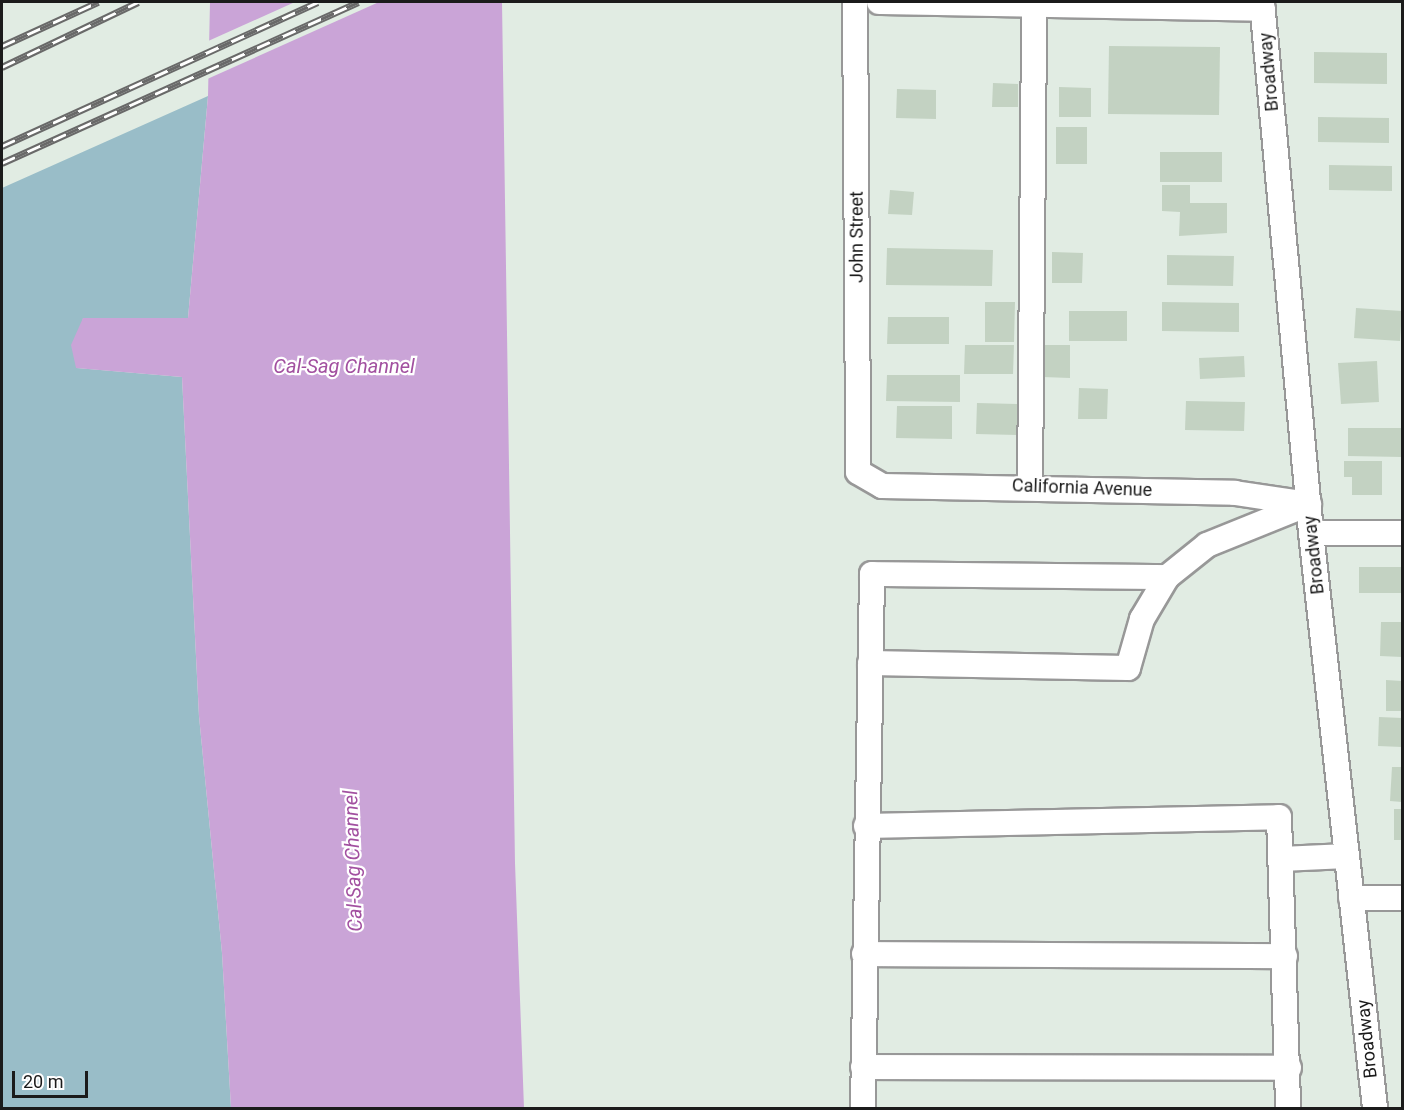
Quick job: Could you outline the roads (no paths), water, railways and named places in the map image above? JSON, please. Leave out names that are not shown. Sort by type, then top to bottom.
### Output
[{"type":"street","name":"John Street","points":[[855,2],[858,472]]},
{"type":"street","points":[[879,2],[1262,5]]},
{"type":"street","points":[[1030,486],[1034,5]]},
{"type":"street","name":"Broadway","points":[[1262,5],[1311,533],[1375,1108]]},
{"type":"street","name":"California Avenue","points":[[858,472],[882,486],[1030,486],[1235,493],[1309,504]]},
{"type":"street","points":[[870,663],[1128,668],[1142,619],[1167,577],[1207,544],[1309,504]]},
{"type":"street","points":[[1311,533],[1402,533]]},
{"type":"street","points":[[863,1108],[872,574],[1167,577]]},
{"type":"street","points":[[866,826],[1279,817],[1289,1068],[1288,1108]]},
{"type":"street","points":[[1281,859],[1347,856]]},
{"type":"street","points":[[1352,898],[1402,898]]},
{"type":"street","points":[[864,954],[1285,956]]},
{"type":"street","points":[[863,1067],[1289,1068]]},
{"type":"water","name":"Cal-Sag Channel","points":[[210,2],[502,2],[515,863],[524,1108],[231,1108],[222,953],[199,716],[182,377],[76,368],[71,345],[83,318],[188,318],[208,96]]},
{"type":"railway","points":[[2,46],[98,2]]},
{"type":"railway","points":[[2,67],[138,2]]},
{"type":"railway","points":[[2,146],[318,2]]},
{"type":"railway","points":[[2,163],[358,2]]}]
